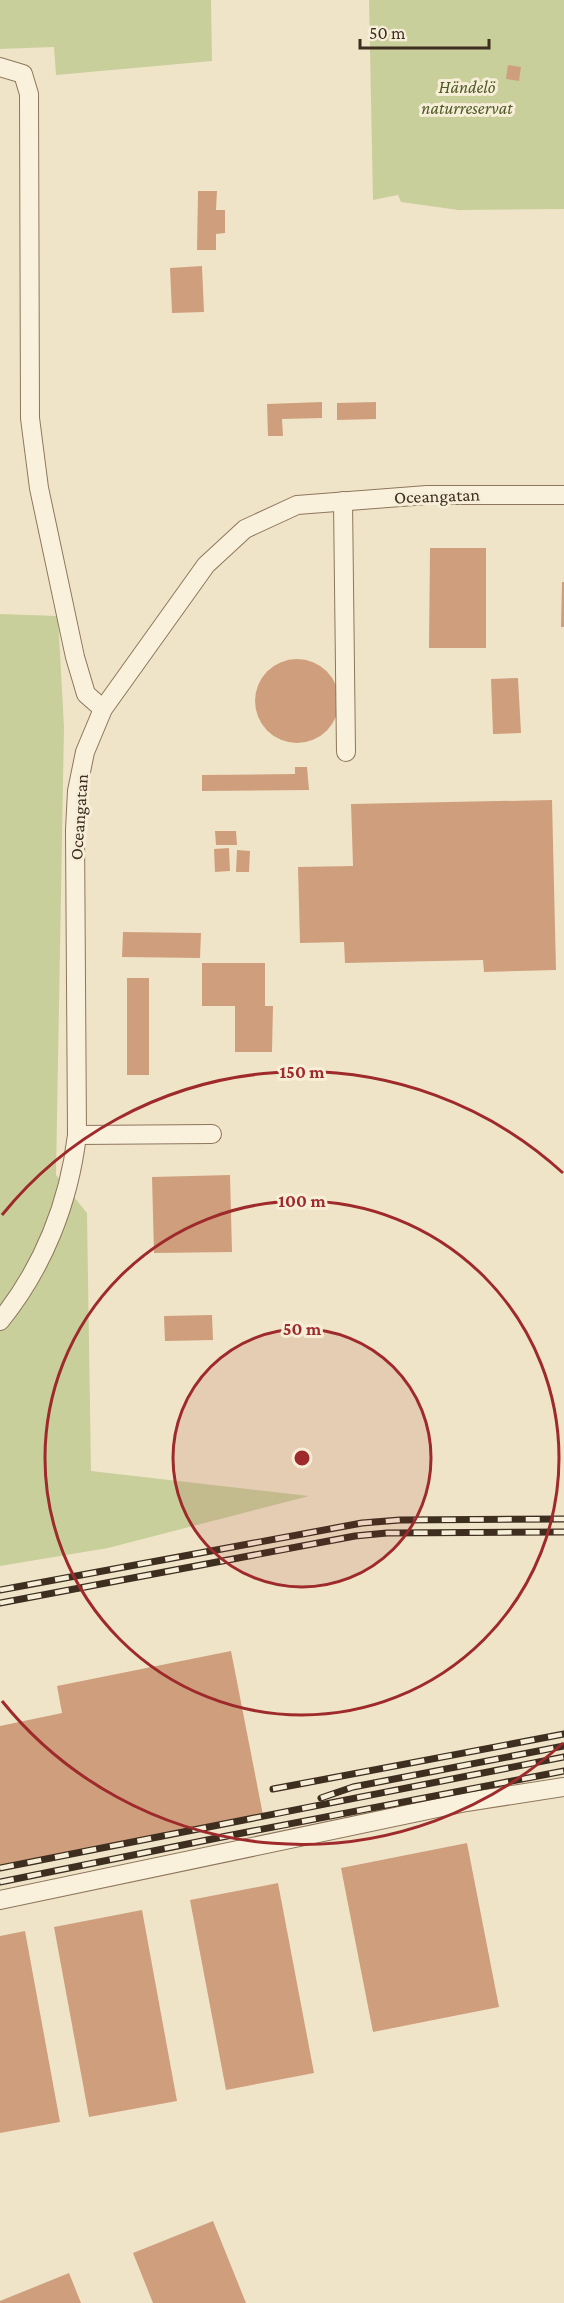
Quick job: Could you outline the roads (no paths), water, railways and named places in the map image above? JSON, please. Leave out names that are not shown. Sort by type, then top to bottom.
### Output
[{"type":"street","points":[[0,67],[23,74],[29,94],[30,418],[39,488],[75,657],[86,694],[104,709]]},
{"type":"street","name":"Oceangatan","points":[[0,1321],[12,1306],[42,1257],[61,1210],[74,1161],[77,1136],[75,842],[77,791],[86,752],[104,709],[206,565],[245,529],[297,505],[427,495],[564,495]]},
{"type":"street","points":[[343,501],[346,752]]},
{"type":"street","points":[[77,1136],[212,1134]]},
{"type":"street","points":[[0,1900],[466,1802],[564,1787]]},
{"type":"railway","points":[[0,1590],[362,1523],[400,1520],[564,1519]]},
{"type":"railway","points":[[0,1603],[355,1536],[387,1533],[564,1532]]},
{"type":"railway","points":[[273,1789],[564,1734]]},
{"type":"railway","points":[[321,1798],[353,1787],[564,1746]]},
{"type":"railway","points":[[0,1868],[564,1757]]},
{"type":"railway","points":[[0,1882],[564,1771]]},
{"type":"park label","name":"Händelö naturreservat","points":[[467,97]]}]
